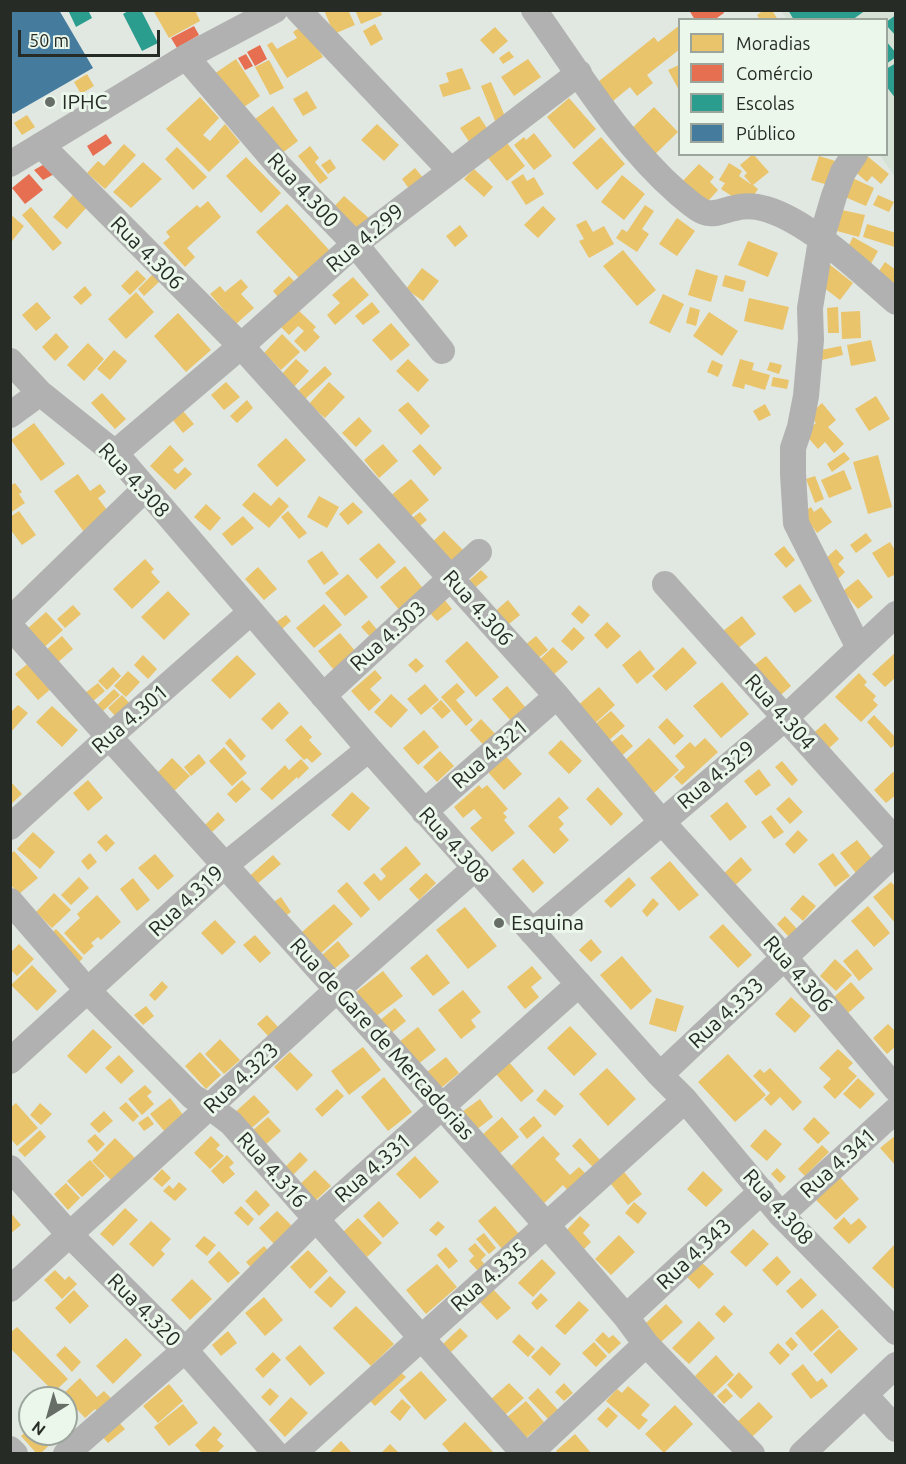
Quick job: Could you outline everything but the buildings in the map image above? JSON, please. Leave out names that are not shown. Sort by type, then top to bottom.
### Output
[{"type":"street","points":[[10,164],[186,57],[275,10]]},
{"type":"street","points":[[298,10],[450,170]]},
{"type":"street","points":[[534,10],[629,143],[658,175],[691,204],[703,212],[714,214],[737,207],[752,207],[785,216],[821,240],[896,302]]},
{"type":"street","name":"Rua 4.300","points":[[186,57],[279,166],[355,244],[442,351]]},
{"type":"street","name":"Rua 4.299","points":[[115,453],[241,346],[355,244],[579,73]]},
{"type":"street","name":"Rua 4.306","points":[[41,145],[241,346],[557,696],[661,821],[786,957],[896,1089]]},
{"type":"street","points":[[854,156],[843,172],[821,240],[810,308],[811,340],[806,396],[793,448],[793,474],[796,523],[859,648]]},
{"type":"street","name":"Rua 4.308","points":[[10,361],[40,393],[115,453],[424,812],[685,1101],[781,1215],[896,1332]]},
{"type":"street","points":[[10,415],[40,393]]},
{"type":"street","points":[[10,620],[145,489]]},
{"type":"street","name":"Rua 4.303","points":[[323,696],[479,552]]},
{"type":"street","name":"Rua 4.304","points":[[665,584],[896,841]]},
{"type":"street","name":"Rua 4.301","points":[[10,826],[251,612]]},
{"type":"street","name":"Rua 4.329","points":[[532,932],[785,718],[896,614]]},
{"type":"street","name":"Rua de Gare de Mercadorias","points":[[10,626],[224,866],[443,1106],[626,1317],[646,1344],[752,1454]]},
{"type":"street","name":"Rua 4.321","points":[[424,812],[557,696]]},
{"type":"street","name":"Rua 4.319","points":[[10,1061],[224,866],[369,749]]},
{"type":"street","name":"Rua 4.333","points":[[660,1075],[896,852]]},
{"type":"street","name":"Rua 4.323","points":[[10,1289],[338,989],[474,869]]},
{"type":"street","name":"Rua 4.316","points":[[10,901],[88,991],[193,1096],[231,1123],[518,1447],[519,1454]]},
{"type":"street","name":"Rua 4.331","points":[[66,1454],[185,1350],[316,1219],[579,984]]},
{"type":"street","name":"Rua 4.335","points":[[293,1454],[421,1336],[548,1226],[685,1101]]},
{"type":"street","name":"Rua 4.341","points":[[781,1215],[896,1110]]},
{"type":"street","name":"Rua 4.320","points":[[10,1168],[70,1235],[185,1350],[276,1454]]},
{"type":"street","name":"Rua 4.343","points":[[626,1317],[762,1191]]},
{"type":"street","points":[[529,1454],[646,1344]]},
{"type":"street","points":[[802,1454],[896,1365]]},
{"type":"street","points":[[865,1395],[896,1429]]},
{"type":"street","points":[[10,1449],[15,1454]]},
{"type":"shaded area","points":[[781,11],[895,11],[895,177],[881,156],[888,156],[888,18],[786,18]]},
{"type":"place","name":"IPHC","points":[[50,102]]},
{"type":"place","name":"Esquina","points":[[499,923]]}]
